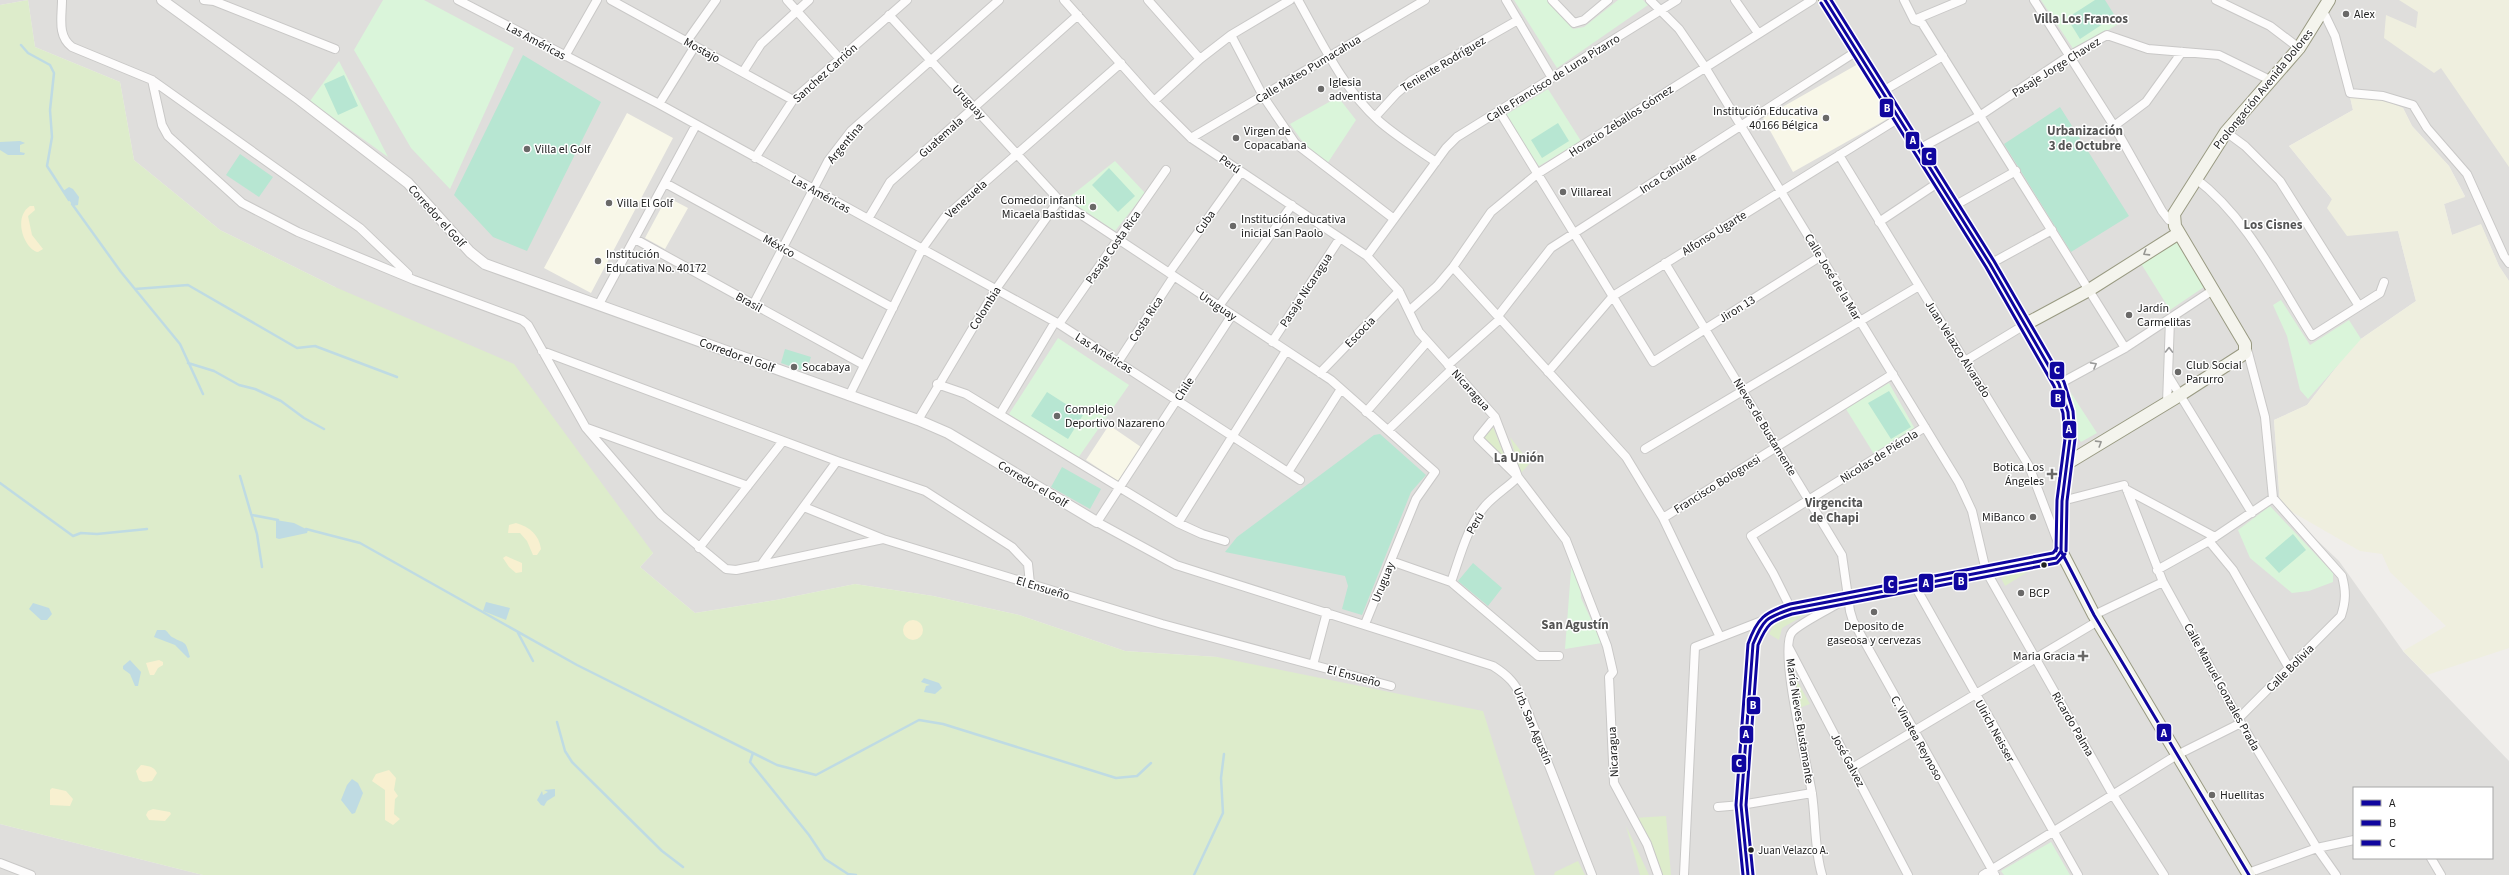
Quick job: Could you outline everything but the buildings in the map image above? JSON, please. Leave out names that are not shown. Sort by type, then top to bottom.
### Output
[{"type":"main road","points":[[1825,0],[1990,264],[2026,324],[2059,384],[2068,412],[2070,439],[2062,501],[2061,551],[2096,618],[2248,874]]},
{"type":"main road","name":"Prolongación Avenida Dolores","points":[[2174,220],[2177,207],[2226,132],[2299,48],[2329,0]]},
{"type":"main road","points":[[2066,464],[2242,356],[2247,349],[2179,232],[2174,220]]},
{"type":"main road","points":[[2026,324],[2089,290],[2179,232]]},
{"type":"street","points":[[62,0],[62,34],[65,42],[72,47],[152,80],[360,228],[390,260],[414,280]]},
{"type":"street","name":"Corredor el Golf","points":[[162,0],[300,100],[408,183],[470,252],[485,264],[918,420],[948,433],[1097,522],[1176,565],[1365,624]]},
{"type":"street","points":[[204,0],[214,1],[335,50]]},
{"type":"street","name":"Las Américas","points":[[458,0],[659,104],[1057,323],[1300,480]]},
{"type":"street","points":[[565,56],[597,0]]},
{"type":"street","name":"Mostajo","points":[[612,0],[793,100]]},
{"type":"street","points":[[687,41],[716,0]]},
{"type":"street","points":[[786,0],[840,59]]},
{"type":"street","points":[[743,72],[761,44],[809,0]]},
{"type":"street","name":"Sanchez Carrión","points":[[755,158],[793,100],[907,0]]},
{"type":"street","name":"Argentina","points":[[753,305],[828,161],[851,131],[999,0]]},
{"type":"street","name":"Perú","points":[[1064,0],[1154,101],[1192,138],[1240,172],[1367,256],[1399,291],[1409,311]]},
{"type":"street","points":[[1148,0],[1200,59]]},
{"type":"street","points":[[1154,101],[1200,59],[1231,35],[1290,0]]},
{"type":"street","points":[[1298,0],[1330,57],[1357,99],[1375,117],[1436,162]]},
{"type":"street","name":"Calle Mateo Pumacahua","points":[[1192,138],[1425,0]]},
{"type":"street","points":[[1506,0],[1552,78]]},
{"type":"street","points":[[1552,0],[1574,23],[1584,20],[1608,0]]},
{"type":"street","name":"Calle José de la Mar","points":[[1650,0],[1679,29],[1705,67],[1959,483],[1972,511],[1986,571]]},
{"type":"street","name":"Calle Francisco de Luna Pizarro","points":[[1367,256],[1436,162],[1457,137],[1662,11],[1677,0]]},
{"type":"street","points":[[1735,0],[1758,33]]},
{"type":"street","name":"Horacio Zeballos Gómez","points":[[1409,311],[1437,286],[1453,268],[1491,212],[1537,174],[1812,0]]},
{"type":"street","points":[[1904,0],[1914,20],[1922,23],[1981,115],[2125,348]]},
{"type":"street","points":[[1914,20],[1962,0]]},
{"type":"street","points":[[2034,0],[2114,126],[2162,211],[2169,220],[2174,220]]},
{"type":"street","points":[[2216,0],[2270,26],[2299,48]]},
{"type":"street","points":[[2323,11],[2335,36],[2350,94],[2383,96],[2413,105],[2427,128],[2467,174],[2504,256],[2509,263]]},
{"type":"street","name":"Guatemala","points":[[868,219],[890,182],[1078,15]]},
{"type":"street","name":"Uruguay","points":[[889,16],[1059,200],[1320,373],[1341,389],[1435,472],[1416,499],[1365,624]]},
{"type":"street","name":"Teniente Rodríguez","points":[[1375,117],[1396,94],[1411,81],[1518,20]]},
{"type":"street","points":[[1231,35],[1263,96],[1295,143],[1394,219]]},
{"type":"street","name":"Pasaje Jorge Chavez","points":[[1919,149],[1981,115],[2069,56],[2107,35],[2140,47],[2219,55],[2270,80]]},
{"type":"street","points":[[659,104],[695,46]]},
{"type":"street","name":"Inca Cahuide","points":[[1388,430],[1499,318],[1551,248],[1857,51]]},
{"type":"street","points":[[2114,126],[2146,102],[2182,52]]},
{"type":"street","points":[[1883,92],[1942,56]]},
{"type":"street","name":"Venezuela","points":[[849,396],[922,249],[945,217],[1121,63]]},
{"type":"street","name":"El Ensueño","points":[[152,80],[162,125],[168,136],[242,203],[298,232],[414,280],[522,320],[528,325],[586,428],[661,515],[726,569],[736,570],[883,539],[1162,624],[1391,686]]},
{"type":"street","points":[[1499,111],[1613,296]]},
{"type":"street","name":"Alfonso Ugarte","points":[[1548,372],[1613,296],[1899,118]]},
{"type":"street","points":[[599,304],[696,125]]},
{"type":"street","points":[[2226,132],[2245,146],[2280,180],[2359,306]]},
{"type":"street","name":"Juan Velazco Alvarado","points":[[1839,155],[2029,466],[2061,551]]},
{"type":"street","name":"Pasaje Costa Rica","points":[[1000,414],[1057,323],[1118,240],[1166,170]]},
{"type":"street","points":[[1954,206],[2016,171]]},
{"type":"street","name":"Cuba","points":[[1171,275],[1240,172]]},
{"type":"street","points":[[2195,178],[2215,193],[2235,215],[2312,336],[2380,293],[2384,282]]},
{"type":"street","points":[[1879,222],[1939,182]]},
{"type":"street","name":"México","points":[[665,183],[893,308]]},
{"type":"street","name":"Colombia","points":[[918,420],[937,384],[996,289],[1059,200]]},
{"type":"street","points":[[1219,306],[1292,205]]},
{"type":"street","points":[[1990,264],[2052,230]]},
{"type":"street","name":"Pasaje Nicaragua","points":[[1272,342],[1340,238]]},
{"type":"street","name":"Brasil","points":[[635,239],[864,365]]},
{"type":"street","name":"Jiron 13","points":[[1613,296],[1653,362],[1821,256]]},
{"type":"street","name":"Nieves de Bustamente","points":[[1665,263],[1842,555],[1848,597]]},
{"type":"street","points":[[1453,268],[1626,457],[1663,518],[1720,637]]},
{"type":"street","name":"Costa Rica","points":[[1118,362],[1171,275]]},
{"type":"street","points":[[1645,449],[1744,392],[1919,286]]},
{"type":"street","points":[[2059,384],[2125,348],[2170,320],[2213,290]]},
{"type":"street","name":"Escocia","points":[[1320,373],[1399,291]]},
{"type":"street","name":"Nicaragua","points":[[1409,311],[1419,332],[1427,342],[1496,417],[1518,477],[1566,540],[1607,646],[1613,672],[1609,677],[1614,783],[1647,844],[1658,875]]},
{"type":"street","name":"Chile","points":[[1097,522],[1232,315]]},
{"type":"street","points":[[2167,403],[2170,320]]},
{"type":"street","points":[[1965,360],[2026,324]]},
{"type":"street","points":[[1366,412],[1427,342]]},
{"type":"street","points":[[2157,570],[2212,539],[2273,498],[2265,417],[2247,349]]},
{"type":"street","points":[[542,351],[837,461],[925,492],[1012,547],[1028,564],[1030,584]]},
{"type":"street","points":[[1178,523],[1286,351]]},
{"type":"street","name":"Francisco Bolognesi","points":[[1663,518],[1893,374]]},
{"type":"street","points":[[2169,377],[2252,513]]},
{"type":"street","points":[[937,384],[966,394],[1178,523],[1202,534],[1225,541]]},
{"type":"street","points":[[1288,472],[1341,389]]},
{"type":"street","points":[[1496,417],[1478,438],[1518,477]]},
{"type":"street","name":"Nicolas de Piérola","points":[[1790,609],[1773,573],[1751,536],[1925,427]]},
{"type":"street","points":[[586,428],[748,486]]},
{"type":"street","points":[[699,548],[783,441]]},
{"type":"street","points":[[761,565],[837,461]]},
{"type":"street","name":"Perú","points":[[1451,582],[1468,533],[1477,518],[1485,506],[1518,477]]},
{"type":"street","points":[[2062,501],[2125,488],[2212,539],[2233,570],[2289,668]]},
{"type":"street","name":"Calle Manuel Gonzales Prada","points":[[2125,488],[2163,582],[2240,721],[2317,848],[2336,875]]},
{"type":"street","name":"Calle Bolivia","points":[[1983,875],[1993,873],[2052,833],[2176,755],[2240,721],[2289,668],[2341,616],[2346,603],[2346,590],[2342,576],[2273,498]]},
{"type":"street","points":[[804,507],[883,539]]},
{"type":"street","points":[[1684,875],[1695,647],[1790,609],[2056,558],[2061,551]]},
{"type":"street","points":[[1391,561],[1451,582],[1538,656],[1559,656]]},
{"type":"street","name":"Ricardo Palma","points":[[1986,571],[2113,795],[2164,875]]},
{"type":"street","points":[[1852,768],[2036,658],[2096,618],[2163,582]]},
{"type":"street","name":"Ulrich Neisser","points":[[1915,586],[2052,833],[2078,875]]},
{"type":"street","name":"María Nieves Bustamante","points":[[1822,875],[1819,863],[1812,793],[1790,678],[1788,645],[1792,632],[1848,597]]},
{"type":"street","name":"C. Vinatea Reynoso","points":[[1848,597],[1854,621],[1913,732],[1993,873]]},
{"type":"street","points":[[1313,665],[1327,612]]},
{"type":"street","points":[[1748,875],[1742,805],[1753,644],[1758,629],[1767,619]]},
{"type":"street","name":"Urb. San Agustín","points":[[1365,624],[1493,666],[1507,675],[1516,684],[1592,875]]},
{"type":"street","name":"José Galvez","points":[[1788,645],[1908,875]]},
{"type":"street","points":[[1718,806],[1742,805],[1812,793]]},
{"type":"street","points":[[2248,874],[2317,848],[2353,840]]},
{"type":"street","points":[[2432,859],[2441,875]]},
{"type":"street","points":[[1747,863],[1752,875]]},
{"type":"street","points":[[0,864],[31,875]]},
{"type":"shaded area","points":[[0,0],[28,0],[0,5]]},
{"type":"shaded area","points":[[28,0],[2509,0],[2509,281],[2499,266],[2481,225],[2452,235],[2444,204],[2465,196],[2449,166],[2412,126],[2403,108],[2350,97],[2353,110],[2289,146],[2332,199],[2398,231],[2416,301],[2355,343],[2307,405],[2274,420],[2280,505],[2339,561],[2403,651],[2509,761],[2509,875],[1535,875],[1217,657],[1125,651],[1019,615],[933,596],[855,584],[776,600],[695,613],[640,567],[653,553],[335,287],[220,230],[134,160],[120,82],[35,47]]},
{"type":"shaded area","name":"Institución Educativa 40166 Bélgica","points":[[1858,64],[1889,118],[1793,172],[1763,118]]},
{"type":"shaded area","name":"Villa El Golf","points":[[627,113],[673,138],[591,293],[544,268]]},
{"type":"shaded area","points":[[667,197],[688,208],[665,249],[645,238]]},
{"type":"shaded area","points":[[1109,425],[1141,447],[1118,481],[1086,460]]},
{"type":"shaded area","points":[[0,824],[203,875],[0,875]]},
{"type":"green space","points":[[28,0],[35,47],[120,82],[134,160],[220,230],[335,287],[514,364],[653,553],[640,567],[695,613],[776,600],[855,584],[933,596],[1019,615],[1125,651],[1217,657],[1483,711],[1535,875],[203,875],[0,824],[0,5]]},
{"type":"green space","points":[[383,0],[424,0],[514,48],[450,189],[411,148],[354,50]]},
{"type":"green space","points":[[1514,0],[1547,0],[1573,29],[1584,27],[1618,0],[1643,0],[1648,5],[1557,68]]},
{"type":"green space","points":[[2041,0],[2104,0],[2120,23],[2074,50]]},
{"type":"green space","points":[[2095,0],[2105,0],[2115,16],[2080,39],[2067,18]]},
{"type":"green space","points":[[2399,0],[2509,0],[2509,167],[2441,68],[2434,73],[2384,38],[2386,15],[2416,28],[2418,12]]},
{"type":"green space","name":"Villa el Golf","points":[[523,55],[601,102],[527,251],[493,237],[454,195]]},
{"type":"green space","points":[[339,61],[388,157],[310,101]]},
{"type":"green space","points":[[344,75],[358,106],[338,115],[324,84]]},
{"type":"green space","points":[[1548,89],[1581,141],[1539,166],[1504,116]]},
{"type":"green space","points":[[1338,97],[1356,120],[1327,164],[1307,148],[1290,124]]},
{"type":"green space","points":[[2350,97],[2380,98],[2403,108],[2412,126],[2449,166],[2465,197],[2444,204],[2452,235],[2481,224],[2499,266],[2509,281],[2509,648],[2427,675],[2403,651],[2446,626],[2390,572],[2382,554],[2360,551],[2280,505],[2274,420],[2307,405],[2355,343],[2416,301],[2398,231],[2347,236],[2327,208],[2332,199],[2289,146],[2353,110]]},
{"type":"green space","points":[[2060,107],[2129,216],[2071,252],[2004,144]]},
{"type":"green space","points":[[1558,123],[1569,141],[1542,158],[1531,140]]},
{"type":"green space","points":[[240,154],[273,177],[259,197],[226,175]]},
{"type":"green space","points":[[1115,161],[1145,193],[1115,231],[1067,199]]},
{"type":"green space","points":[[1109,168],[1135,196],[1118,212],[1092,185]]},
{"type":"green space","points":[[2175,240],[2204,287],[2170,310],[2140,262]]},
{"type":"green space","points":[[2281,300],[2310,345],[2349,320],[2361,339],[2308,399],[2300,390],[2287,336],[2273,305]]},
{"type":"green space","points":[[1058,338],[1129,385],[1078,458],[1009,414]]},
{"type":"green space","points":[[785,349],[811,357],[806,372],[781,363]]},
{"type":"green space","points":[[1889,383],[1915,429],[1874,454],[1846,409]]},
{"type":"green space","points":[[1889,391],[1911,427],[1891,439],[1868,403]]},
{"type":"green space","name":"Complejo Deportivo Nazareno","points":[[1047,392],[1083,415],[1068,439],[1031,416]]},
{"type":"green space","points":[[2071,393],[2097,433],[2081,442],[2077,437]]},
{"type":"green space","points":[[1493,427],[1508,465],[1483,436]]},
{"type":"green space","points":[[1380,434],[1426,475],[1411,492],[1362,615],[1342,609],[1348,586],[1345,576],[1225,552],[1237,537],[1374,435]]},
{"type":"green space","points":[[1510,437],[1530,463],[1521,473]]},
{"type":"green space","points":[[1062,467],[1101,489],[1090,509],[1051,487]]},
{"type":"green space","points":[[2270,506],[2333,573],[2333,582],[2309,591],[2292,593],[2250,558],[2238,530]]},
{"type":"green space","points":[[2293,534],[2306,550],[2279,573],[2265,558]]},
{"type":"green space","points":[[1572,557],[1580,581],[1581,598],[1602,643],[1565,649]]},
{"type":"green space","points":[[1473,563],[1502,588],[1488,606],[1458,581]]},
{"type":"green space","points":[[2031,567],[2032,569],[2005,586],[2001,578]]},
{"type":"green space","points":[[1815,609],[1782,628],[1779,640],[1769,634],[1776,621]]},
{"type":"green space","points":[[1795,677],[1810,704],[1799,708]]},
{"type":"green space","points":[[1666,816],[1671,875],[1662,875],[1634,818]]},
{"type":"green space","points":[[1626,826],[1649,875],[1640,875]]},
{"type":"green space","points":[[2051,842],[2070,875],[2004,875],[2001,871]]},
{"type":"green space","points":[[1578,861],[1585,875],[1554,875],[1555,872]]},
{"type":"sand","points":[[30,206],[34,206],[35,210],[28,216],[32,235],[43,249],[38,252],[29,246],[22,233],[22,218],[25,211]]},
{"type":"sand","points":[[516,523],[530,529],[536,536],[541,549],[537,555],[533,555],[527,541],[520,533],[508,533],[509,525]]},
{"type":"sand","points":[[506,556],[522,563],[522,572],[516,573],[509,567],[503,558]]},
{"type":"sand","points":[[913,620],[920,623],[923,630],[920,637],[913,640],[906,637],[903,630],[906,623]]},
{"type":"sand","points":[[159,660],[163,662],[163,665],[158,668],[154,675],[150,675],[146,663]]},
{"type":"sand","points":[[141,765],[150,767],[156,771],[157,773],[152,781],[143,782],[139,780],[136,771]]},
{"type":"sand","points":[[389,770],[396,778],[394,790],[398,796],[395,799],[394,814],[400,819],[393,825],[385,820],[385,790],[372,781],[376,774]]},
{"type":"sand","points":[[52,788],[66,791],[73,799],[70,806],[50,805],[50,790]]},
{"type":"sand","points":[[153,809],[170,812],[171,814],[165,821],[149,820],[146,815],[148,811]]},
{"type":"water","points":[[20,141],[25,143],[20,145],[20,152],[25,153],[24,155],[8,155],[0,150],[0,142]]},
{"type":"water","points":[[69,187],[73,189],[79,197],[78,205],[73,206],[63,191]]},
{"type":"water","points":[[276,520],[294,523],[308,530],[307,533],[279,539],[276,538]]},
{"type":"water","points":[[486,602],[510,608],[506,620],[483,611]]},
{"type":"water","points":[[33,603],[49,608],[52,614],[47,620],[41,620],[29,609]]},
{"type":"water","points":[[157,630],[165,630],[171,636],[184,643],[190,657],[188,658],[175,645],[154,637]]},
{"type":"water","points":[[130,660],[141,672],[138,686],[135,686],[130,674],[123,669],[123,666]]},
{"type":"water","points":[[924,678],[939,683],[942,688],[935,694],[924,692],[926,686],[930,685],[921,682]]},
{"type":"water","points":[[352,779],[358,783],[363,793],[355,813],[352,814],[341,800],[347,785]]},
{"type":"water","points":[[555,789],[555,796],[547,801],[544,806],[541,805],[537,800],[542,791],[543,795],[548,792],[544,790]]},
{"type":"waterway","points":[[21,45],[28,53],[50,65],[54,73],[50,110],[52,137],[47,166],[69,200]]},
{"type":"waterway","points":[[72,204],[121,272],[180,344],[203,394]]},
{"type":"waterway","points":[[135,289],[188,285],[297,348],[315,346],[397,377]]},
{"type":"waterway","points":[[188,363],[214,371],[239,385],[255,389],[281,401],[304,418],[324,429]]},
{"type":"waterway","points":[[240,476],[257,534],[262,567]]},
{"type":"waterway","points":[[0,483],[73,536],[81,533],[97,534],[147,529]]},
{"type":"waterway","points":[[252,515],[278,520]]},
{"type":"waterway","points":[[306,529],[360,543],[577,665],[777,765],[816,775],[919,720],[943,724],[1116,778],[1137,776],[1151,763]]},
{"type":"waterway","points":[[518,633],[533,661]]},
{"type":"waterway","points":[[557,722],[565,751],[572,762],[662,851],[683,867]]},
{"type":"waterway","points":[[753,753],[750,762],[809,835],[825,859],[848,874],[856,875]]},
{"type":"waterway","points":[[1194,875],[1223,813],[1221,778],[1224,754]]},
{"type":"transit line","name":"A","points":[[1825,0],[1990,264],[2059,384],[2068,412],[2070,439],[2062,501],[2061,551],[2094,615],[2249,875]]},
{"type":"transit line","name":"C","points":[[1831,0],[1994,261],[2064,382],[2073,411],[2075,439],[2067,501],[2066,551]]},
{"type":"transit line","name":"B","points":[[1821,3],[1986,267],[2054,386],[2063,413],[2065,439],[2057,500],[2056,551]]},
{"type":"transit line","name":"C","points":[[1743,875],[1736,805],[1748,644],[1751,635],[1763,617],[1774,610],[1790,604],[2053,553],[2057,548]]},
{"type":"transit line","name":"A","points":[[1748,875],[1741,805],[1753,644],[1766,620],[1791,609],[2056,558],[2061,551]]},
{"type":"transit line","name":"B","points":[[1753,875],[1746,805],[1758,645],[1764,632],[1770,624],[1792,614],[2057,563],[2065,554]]},
{"type":"place","name":"Alex","points":[[2346,14]]},
{"type":"place","name":"Iglesia adventista","points":[[1321,89]]},
{"type":"place","name":"Institución Educativa 40166 Bélgica","points":[[1826,118]]},
{"type":"place","name":"Virgen de Copacabana","points":[[1236,138]]},
{"type":"place","name":"Villa el Golf","points":[[527,149]]},
{"type":"place","name":"Villareal","points":[[1563,192]]},
{"type":"place","name":"Villa El Golf","points":[[609,203]]},
{"type":"place","name":"Comedor infantil Micaela Bastidas","points":[[1093,207]]},
{"type":"place","name":"Institución educativa inicial San Paolo","points":[[1233,226]]},
{"type":"place","name":"Institución Educativa No. 40172","points":[[598,261]]},
{"type":"place","name":"Jardín Carmelitas","points":[[2129,315]]},
{"type":"place","name":"Socabaya","points":[[794,367]]},
{"type":"place","name":"Club Social Parurro","points":[[2178,372]]},
{"type":"place","name":"Complejo Deportivo Nazareno","points":[[1057,416]]},
{"type":"place","name":"Botica Los Ángeles","points":[[2052,474]]},
{"type":"place","name":"MiBanco","points":[[2033,517]]},
{"type":"place","name":"BCP","points":[[2021,593]]},
{"type":"place","name":"Deposito de gaseosa y cervezas","points":[[1874,612]]},
{"type":"place","name":"Maria Gracia","points":[[2083,656]]},
{"type":"place","name":"Huellitas","points":[[2212,795]]},
{"type":"place","name":"Juan Velazco A.","points":[[1751,850]]},
{"type":"district","name":"Villa Los Francos","points":[[2081,18]]},
{"type":"district","name":"Urbanización 3 de Octubre","points":[[2085,138]]},
{"type":"district","name":"Los Cisnes","points":[[2273,224]]},
{"type":"district","name":"La Unión","points":[[1519,457]]},
{"type":"district","name":"Virgencita de Chapi","points":[[1834,510]]},
{"type":"district","name":"San Agustín","points":[[1575,624]]}]
